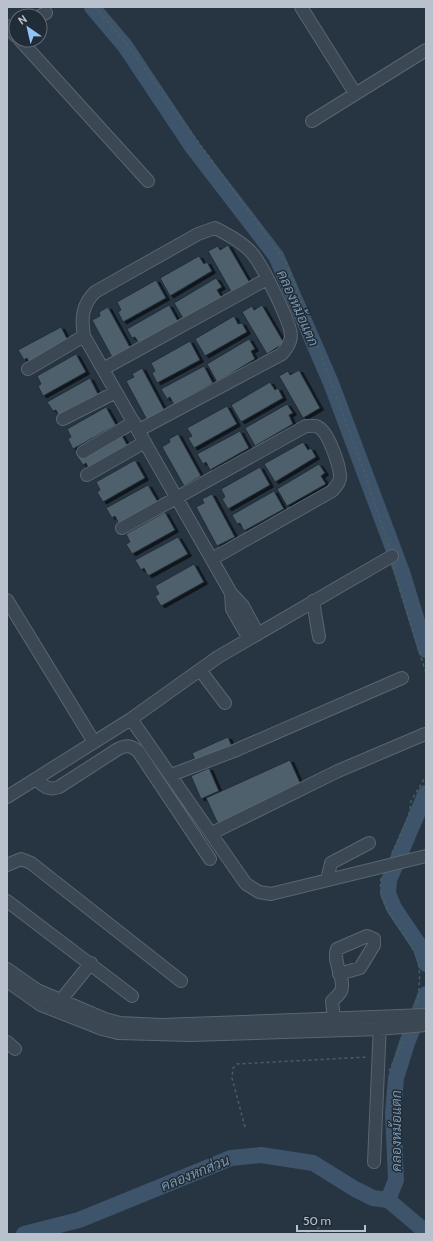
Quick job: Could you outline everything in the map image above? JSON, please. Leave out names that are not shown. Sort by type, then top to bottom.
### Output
[{"type":"street","points":[[301,7],[355,93]]},
{"type":"street","points":[[28,48],[148,181]]},
{"type":"street","points":[[312,121],[426,50]]},
{"type":"street","points":[[83,452],[137,426],[282,354],[289,345],[291,336],[286,318],[252,252],[242,244],[215,228],[207,230],[95,292],[88,300],[84,309],[82,321],[84,336],[137,426],[231,593],[232,609],[254,636]]},
{"type":"street","points":[[104,369],[267,279]]},
{"type":"street","points":[[28,369],[84,336]]},
{"type":"street","points":[[63,419],[116,392]]},
{"type":"street","points":[[122,528],[306,426],[317,426],[324,431],[333,451],[340,476],[339,484],[332,491],[212,559]]},
{"type":"street","points":[[87,475],[145,442]]},
{"type":"street","points":[[7,796],[131,719],[200,670],[254,636],[392,556]]},
{"type":"street","points":[[7,600],[94,742]]},
{"type":"street","points":[[313,601],[319,637]]},
{"type":"street","points":[[200,670],[225,703]]},
{"type":"street","points":[[171,775],[234,751],[402,678]]},
{"type":"street","points":[[131,719],[212,833],[246,884],[259,892],[271,894],[327,880],[376,873],[410,860],[426,856]]},
{"type":"street","points":[[212,833],[338,771],[425,734]]},
{"type":"street","points":[[36,779],[46,788],[52,790],[118,750],[126,746],[132,746],[138,751],[210,859]]},
{"type":"street","points":[[327,880],[331,864],[369,843]]},
{"type":"street","points":[[7,865],[21,859],[31,863],[181,981]]},
{"type":"street","points":[[7,901],[91,963],[132,996]]},
{"type":"street","points":[[61,1000],[91,963]]},
{"type":"street","points":[[8,974],[38,990],[105,1019],[161,1030]]},
{"type":"street","points":[[8,974],[41,1005],[102,1029],[118,1032],[380,1023]]},
{"type":"street","points":[[334,1019],[332,1001],[341,992],[342,987],[339,974]]},
{"type":"street","points":[[402,1026],[426,1015]]},
{"type":"street","points":[[260,1027],[334,1019],[402,1026],[426,1026]]},
{"type":"street","points":[[374,1162],[380,1023]]},
{"type":"path","points":[[392,556],[394,571],[426,672]]},
{"type":"path","points":[[390,858],[403,833],[409,816],[411,801],[426,776]]},
{"type":"path","points":[[376,873],[387,910],[408,940],[416,956],[419,972],[417,1005]]},
{"type":"path","points":[[388,1075],[402,1026]]},
{"type":"path","points":[[245,1127],[232,1078],[233,1068],[237,1064],[378,1056]]},
{"type":"path","points":[[306,1234],[323,1226]]},
{"type":"building","points":[[228,245],[250,283],[232,293],[208,251],[218,246],[220,250]]},
{"type":"building","points":[[199,256],[204,264],[207,262],[212,271],[170,296],[160,278]]},
{"type":"building","points":[[216,278],[222,287],[217,290],[222,298],[184,320],[174,303]]},
{"type":"building","points":[[156,280],[166,298],[123,322],[118,312],[121,310],[117,302]]},
{"type":"building","points":[[169,305],[179,323],[140,345],[135,337],[132,338],[127,329]]},
{"type":"building","points":[[262,305],[284,343],[267,354],[242,312],[252,306],[254,310]]},
{"type":"building","points":[[108,307],[131,349],[113,359],[92,320],[100,316],[99,312]]},
{"type":"building","points":[[234,316],[238,324],[242,323],[247,332],[205,356],[195,339]]},
{"type":"building","points":[[61,327],[70,344],[31,366],[27,358],[24,360],[18,350]]},
{"type":"building","points":[[249,339],[255,349],[251,351],[255,359],[217,382],[207,364]]},
{"type":"building","points":[[190,341],[200,360],[157,383],[152,373],[155,371],[151,363]]},
{"type":"building","points":[[76,354],[86,372],[43,396],[38,386],[41,384],[37,376]]},
{"type":"building","points":[[204,366],[213,383],[174,405],[170,397],[167,399],[161,389]]},
{"type":"building","points":[[142,368],[165,411],[147,420],[126,381],[134,377],[132,374]]},
{"type":"building","points":[[299,370],[320,408],[303,418],[279,376],[288,371],[290,375]]},
{"type":"building","points":[[90,378],[99,396],[60,418],[56,410],[53,411],[47,402]]},
{"type":"building","points":[[270,382],[275,390],[278,388],[283,398],[241,422],[231,405]]},
{"type":"building","points":[[287,404],[293,413],[289,415],[293,424],[255,446],[245,428]]},
{"type":"building","points":[[227,406],[237,424],[194,448],[188,438],[192,436],[187,428]]},
{"type":"building","points":[[106,407],[116,425],[73,449],[68,439],[71,437],[67,429]]},
{"type":"building","points":[[240,431],[249,448],[210,470],[206,462],[203,464],[197,454]]},
{"type":"building","points":[[120,432],[130,450],[90,472],[86,463],[83,465],[77,456]]},
{"type":"building","points":[[178,434],[201,476],[184,486],[162,447],[170,442],[169,439]]},
{"type":"building","points":[[303,442],[308,450],[311,448],[316,457],[275,482],[264,464]]},
{"type":"building","points":[[135,460],[145,478],[103,502],[97,492],[100,490],[96,482]]},
{"type":"building","points":[[319,464],[325,473],[321,476],[326,484],[287,506],[277,489]]},
{"type":"building","points":[[260,467],[270,485],[228,509],[222,499],[225,497],[221,489]]},
{"type":"building","points":[[148,485],[158,502],[119,524],[115,516],[112,518],[106,508]]},
{"type":"building","points":[[274,491],[284,509],[244,531],[240,523],[237,524],[232,515]]},
{"type":"building","points":[[212,494],[235,537],[217,546],[196,507],[204,503],[202,499]]},
{"type":"building","points":[[165,512],[175,530],[132,554],[126,544],[130,542],[126,534]]},
{"type":"building","points":[[178,537],[188,554],[148,576],[144,568],[141,570],[135,560]]},
{"type":"building","points":[[194,564],[204,582],[161,606],[155,596],[159,594],[155,586]]},
{"type":"building","points":[[228,737],[233,749],[197,764],[192,753]]},
{"type":"building","points":[[290,760],[302,787],[218,824],[206,798]]},
{"type":"building","points":[[209,768],[219,791],[201,799],[191,776]]},
{"type":"waterway","name":"คลองหม้อแตก","points":[[92,7],[125,46],[193,148],[276,256],[331,383],[402,572],[426,650]]},
{"type":"waterway","name":"คลองหม้อแตก","points":[[426,793],[389,880],[388,893],[394,908],[421,948],[426,964]]},
{"type":"waterway","name":"คลองหม้อแตก","points":[[388,1200],[396,1180],[393,1114],[396,1078],[407,1043],[426,994]]},
{"type":"waterway","name":"คลองหกส่วน","points":[[24,1234],[79,1220],[231,1158],[261,1155],[313,1163],[355,1189],[373,1198],[388,1200],[426,1232]]}]
